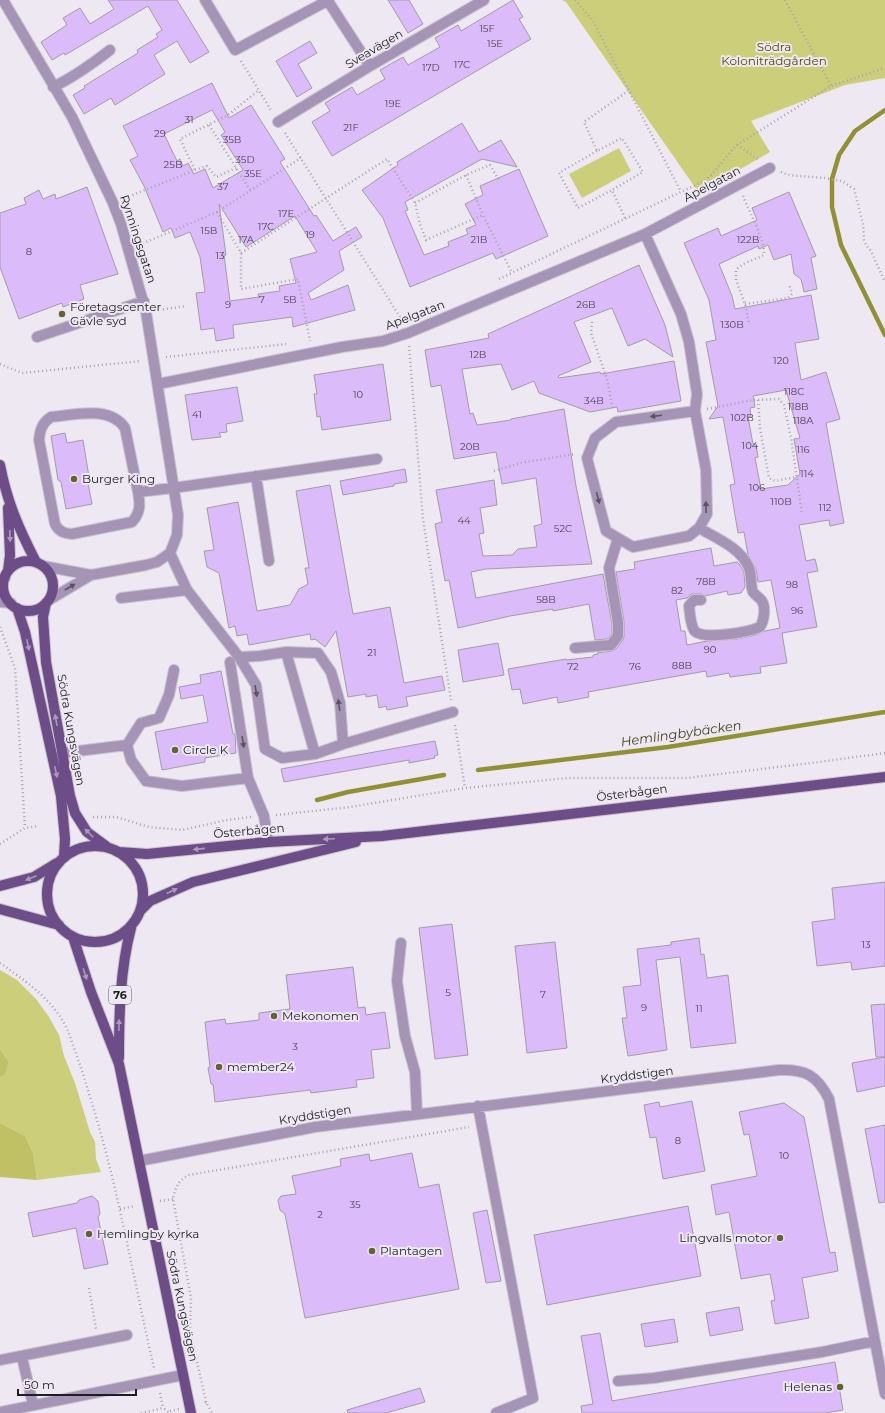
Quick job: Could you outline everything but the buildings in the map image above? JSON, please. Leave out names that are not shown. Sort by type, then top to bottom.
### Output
[{"type":"main road","points":[[0,465],[8,500],[21,533],[40,564],[51,575],[53,583],[53,589],[47,601],[38,608],[30,610],[14,606],[4,593],[4,576],[10,555],[8,500]]},
{"type":"main road","points":[[4,576],[13,566],[21,562],[27,561],[40,564]]},
{"type":"main road","name":"Södra Kungsvägen","points":[[47,601],[43,617],[46,662],[62,753],[75,813],[87,832],[108,847]]},
{"type":"main road","name":"Södra Kungsvägen","points":[[14,606],[25,632],[61,796],[65,839],[61,860]]},
{"type":"main road","name":"Österbågen","points":[[119,852],[147,854],[268,842],[382,836],[885,777]]},
{"type":"main road","name":"Österbågen","points":[[140,912],[150,901],[193,882],[382,836]]},
{"type":"main road","points":[[0,886],[34,877],[61,860],[73,850],[84,846],[96,845],[108,847],[128,858],[141,877],[143,890],[140,912],[131,928],[121,936],[109,942],[96,943],[73,937],[58,925],[48,905],[46,891],[49,879],[61,860]]},
{"type":"main road","points":[[0,909],[58,925]]},
{"type":"main road","name":"Södra Kungsvägen","points":[[119,1064],[119,1004],[127,945],[131,928]]},
{"type":"main road","name":"Södra Kungsvägen","points":[[73,937],[91,992],[119,1064],[192,1413]]},
{"type":"street","name":"Rynningsgatan","points":[[3,0],[72,117],[113,203],[129,249],[144,301],[178,515],[177,535],[170,553]]},
{"type":"street","points":[[205,0],[235,50],[329,0],[370,66]]},
{"type":"street","name":"Sveavägen","points":[[278,122],[480,1]]},
{"type":"street","points":[[53,87],[84,70],[110,50]]},
{"type":"street","name":"Apelgatan","points":[[158,384],[342,347],[383,341],[408,333],[645,234],[770,168]]},
{"type":"street","points":[[645,234],[681,314],[689,342],[697,394],[695,411],[706,470],[707,514],[699,528],[689,536],[633,547],[606,531],[587,458],[594,438],[616,422],[695,411]]},
{"type":"street","points":[[37,337],[144,301]]},
{"type":"street","points":[[99,413],[111,416],[120,421],[125,428],[138,492],[139,510],[137,517],[132,522],[72,534],[63,533],[57,529],[39,440],[40,430],[45,422],[51,417],[99,413]]},
{"type":"street","points":[[138,492],[377,459]]},
{"type":"street","points":[[256,476],[270,561]]},
{"type":"street","points":[[699,528],[726,544],[744,559],[749,569],[754,592],[762,602],[764,608],[763,623],[760,628],[746,632],[718,635],[699,635],[694,631],[689,606],[694,600],[701,600]]},
{"type":"street","points":[[575,648],[611,645],[618,636],[618,624],[609,568],[618,538]]},
{"type":"street","points":[[47,601],[92,575],[157,562],[170,553],[187,590],[235,659],[256,685],[266,750],[282,758],[316,754],[343,744],[453,712]]},
{"type":"street","points":[[40,564],[92,575]]},
{"type":"street","points":[[121,598],[187,590]]},
{"type":"street","points":[[0,602],[14,606]]},
{"type":"street","points":[[235,659],[286,652],[318,653],[331,672],[340,703],[343,744]]},
{"type":"street","points":[[286,652],[316,754]]},
{"type":"street","points":[[235,659],[248,778],[264,816],[268,842]]},
{"type":"street","points":[[174,670],[168,696],[159,718],[141,723],[127,745],[131,760],[146,781],[182,786],[248,778]]},
{"type":"street","points":[[62,753],[127,745]]},
{"type":"street","points":[[401,943],[397,981],[405,1036],[415,1072],[417,1114]]},
{"type":"street","name":"Kryddstigen","points":[[139,1161],[315,1127],[779,1070],[799,1071],[806,1073],[814,1078],[824,1089],[831,1106],[885,1394]]},
{"type":"street","points":[[478,1106],[533,1398],[496,1413]]},
{"type":"street","points":[[0,1360],[22,1357],[127,1335]]},
{"type":"street","points":[[618,1381],[662,1377],[822,1352],[875,1341]]},
{"type":"street","points":[[22,1357],[33,1405]]},
{"type":"street","points":[[0,1412],[23,1410],[33,1405],[183,1375]]},
{"type":"path","points":[[575,0],[593,21],[628,91],[682,192]]},
{"type":"path","points":[[785,0],[831,86]]},
{"type":"path","points":[[235,50],[300,158],[406,325],[398,326]]},
{"type":"path","points":[[498,280],[706,180],[715,172],[736,145],[831,86],[885,68]]},
{"type":"path","points":[[195,170],[180,139],[228,116],[259,90]]},
{"type":"path","points":[[598,151],[584,122],[628,91]]},
{"type":"path","points":[[209,125],[250,190]]},
{"type":"path","points":[[622,138],[643,172],[578,208],[559,173],[598,151],[622,138]]},
{"type":"path","points":[[736,145],[770,168],[788,175],[842,181],[854,190],[863,224],[864,240],[866,245],[872,251],[885,282]]},
{"type":"path","points":[[129,249],[217,212],[300,158]]},
{"type":"path","points":[[241,253],[387,159],[415,203],[426,240],[483,215]]},
{"type":"path","points":[[415,203],[466,175],[490,165],[499,180]]},
{"type":"path","points":[[113,203],[207,166],[216,177],[236,168]]},
{"type":"path","points":[[466,175],[483,215],[512,273]]},
{"type":"path","points":[[739,185],[749,212],[760,234],[764,250],[764,255],[741,265],[736,270],[736,280],[745,304],[749,324]]},
{"type":"path","points":[[612,190],[625,218]]},
{"type":"path","points":[[217,212],[241,253],[241,290],[298,279],[310,341]]},
{"type":"path","points":[[745,304],[788,298],[792,294],[789,284]]},
{"type":"path","points":[[146,312],[186,306]]},
{"type":"path","points":[[592,322],[591,333],[607,379],[616,422]]},
{"type":"path","points":[[408,333],[423,519],[465,788]]},
{"type":"path","points":[[303,342],[317,340]]},
{"type":"path","points":[[0,364],[22,373],[153,360],[176,356],[287,344]]},
{"type":"path","points":[[695,411],[758,400],[779,399],[784,405],[793,452],[802,514]]},
{"type":"path","points":[[758,400],[760,428],[769,478],[775,481],[796,477]]},
{"type":"path","points":[[494,471],[520,463],[589,452]]},
{"type":"path","points":[[0,627],[15,668],[25,828]]},
{"type":"path","points":[[93,817],[116,817],[149,827],[182,830],[227,820],[350,807],[465,788],[566,778],[687,778],[885,753]]},
{"type":"path","points":[[0,844],[25,828],[39,826]]},
{"type":"path","points":[[0,963],[33,986],[51,1005],[65,1025],[84,1076],[101,1129],[163,1408]]},
{"type":"path","points":[[206,1402],[190,1330],[191,1298],[173,1199],[175,1189],[181,1180],[189,1175],[481,1125]]},
{"type":"path","points":[[89,1288],[99,1341]]},
{"type":"path","points":[[141,1413],[163,1408],[171,1413]]},
{"type":"green space","name":"Södra Koloniträdgården","points":[[562,0],[885,0],[885,78],[845,85],[751,121],[770,152],[699,193],[566,2]]},
{"type":"green space","points":[[619,148],[631,171],[582,198],[569,174]]},
{"type":"green space","points":[[0,970],[17,980],[36,999],[49,1017],[59,1035],[64,1056],[75,1083],[90,1132],[95,1142],[96,1159],[101,1172],[37,1180],[33,1153],[25,1136],[0,1123],[0,1077],[5,1075],[9,1062],[0,1049]]},
{"type":"shaded area","points":[[0,1049],[9,1062],[5,1075],[0,1077]]},
{"type":"shaded area","points":[[0,1123],[25,1136],[33,1153],[37,1180],[0,1177]]},
{"type":"waterway","name":"Hemlingbybäcken","points":[[885,110],[855,131],[839,155],[832,179],[832,207],[841,245],[885,335]]},
{"type":"waterway","name":"Hemlingbybäcken","points":[[478,770],[668,747],[885,712]]},
{"type":"waterway","name":"Hemlingbybäcken","points":[[317,800],[348,792],[444,775]]},
{"type":"place","name":"Företagscenter Gävle syd","points":[[62,314]]},
{"type":"place","name":"Burger King","points":[[74,479]]},
{"type":"place","name":"Circle K","points":[[175,750]]},
{"type":"place","name":"Mekonomen","points":[[274,1016]]},
{"type":"place","name":"member24","points":[[219,1067]]},
{"type":"place","name":"Hemlingby kyrka","points":[[89,1234]]},
{"type":"place","name":"Lingvalls motor","points":[[780,1238]]},
{"type":"place","name":"Plantagen","points":[[372,1251]]},
{"type":"place","name":"Helenas","points":[[840,1387]]}]
